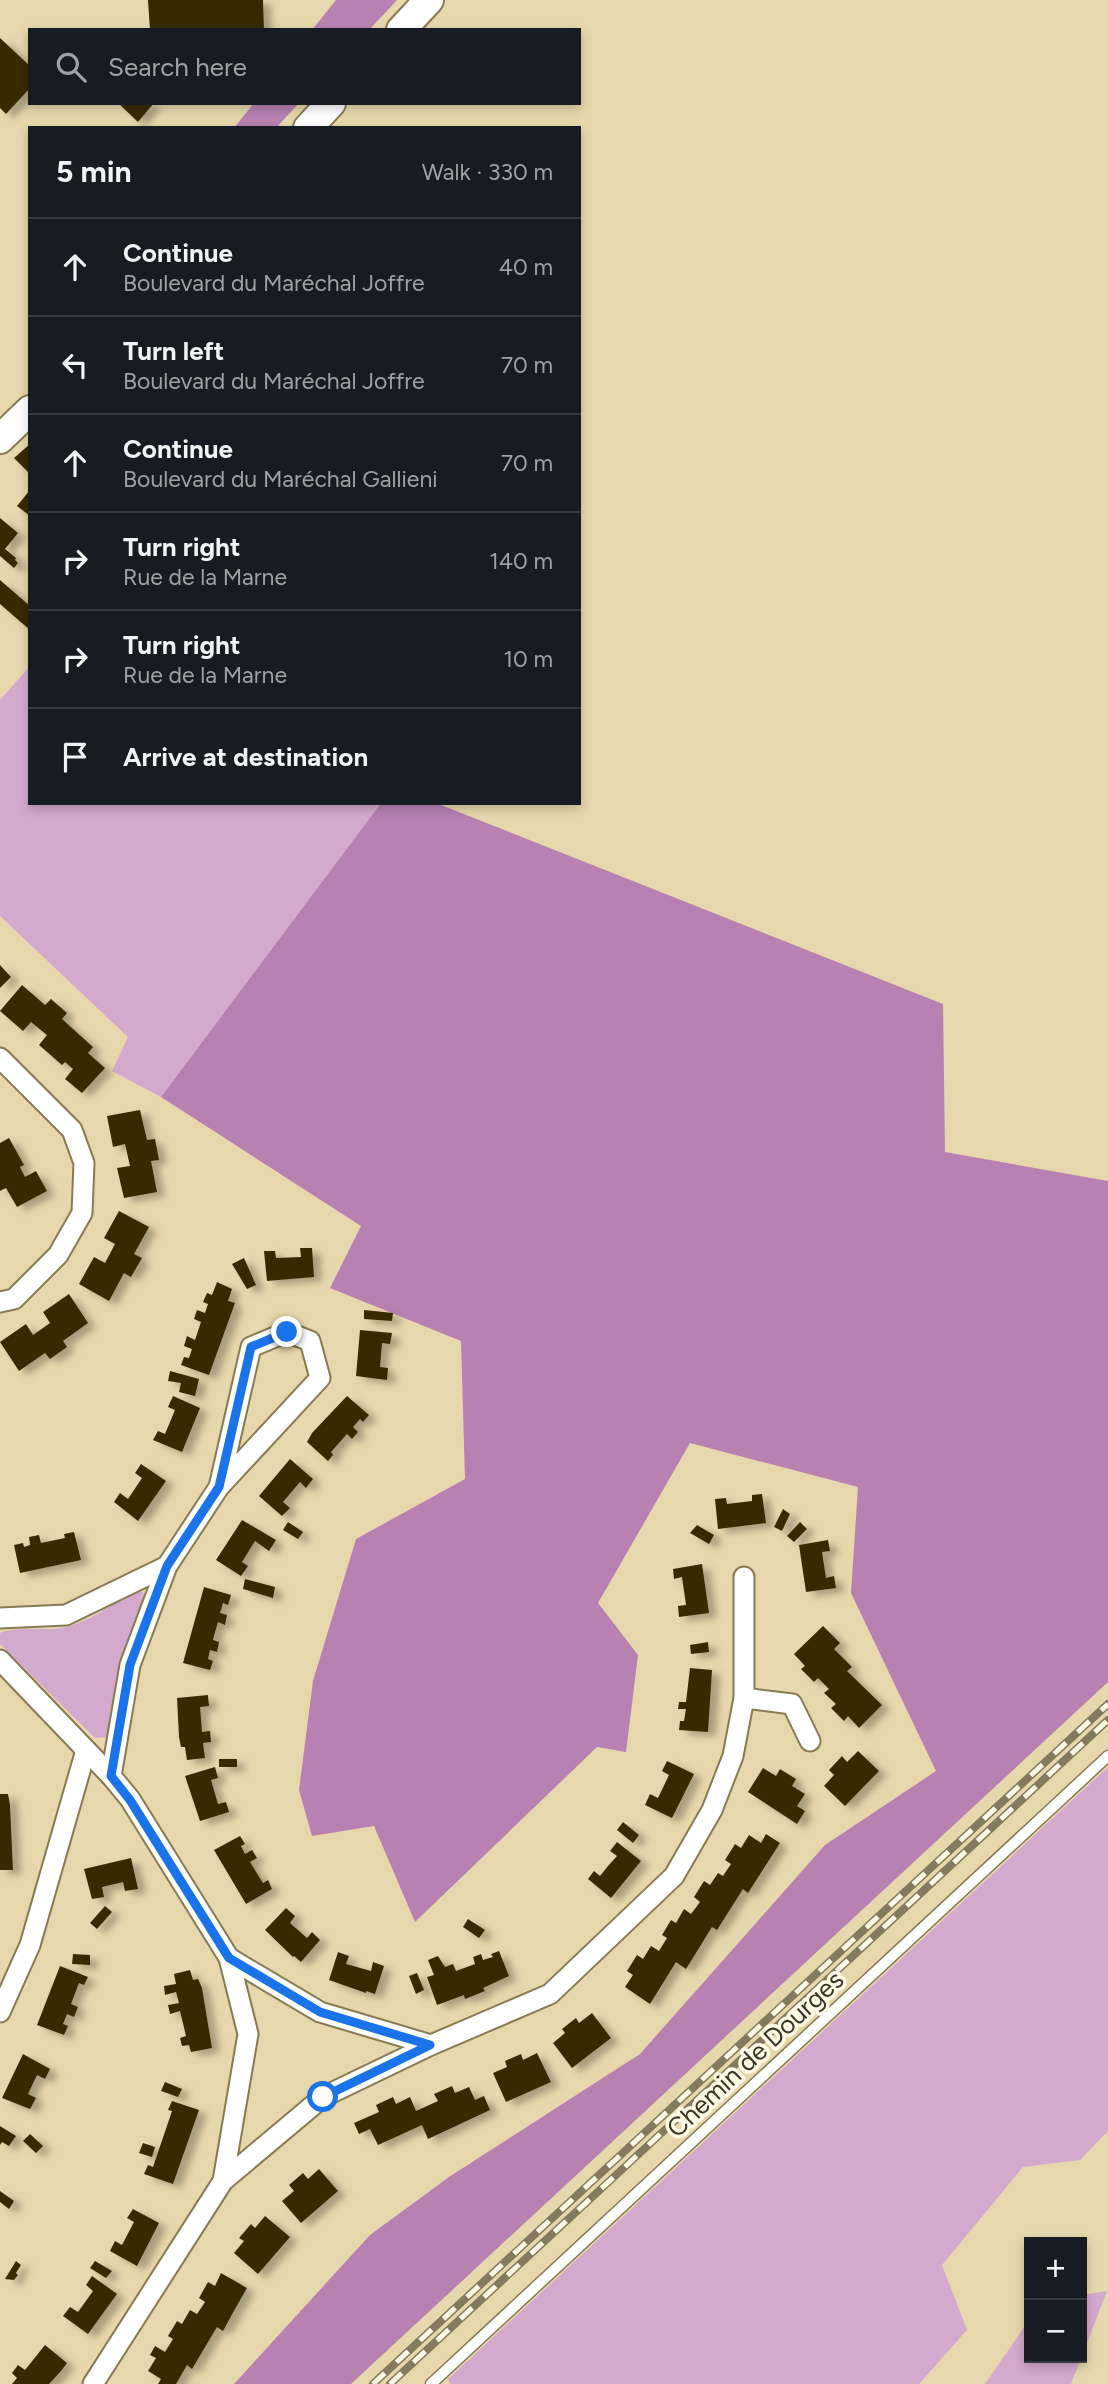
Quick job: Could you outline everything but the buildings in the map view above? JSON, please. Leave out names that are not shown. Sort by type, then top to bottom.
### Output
[{"type":"main road","points":[[403,28],[429,0]]},
{"type":"main road","points":[[310,126],[329,105]]},
{"type":"main road","points":[[0,439],[28,412]]},
{"type":"street","points":[[0,1058],[72,1130],[85,1163],[82,1213],[58,1255],[14,1299],[0,1302]]},
{"type":"street","points":[[111,1776],[130,1665],[167,1566],[219,1487],[320,1378],[310,1341],[287,1332],[251,1347],[219,1487]]},
{"type":"street","points":[[0,1618],[66,1615],[167,1566]]},
{"type":"street","points":[[93,2384],[223,2181],[323,2097],[430,2045],[550,1994],[674,1876],[712,1810],[733,1756],[744,1698],[744,1577]]},
{"type":"street","points":[[0,1660],[111,1776],[130,1800],[229,1958],[248,2034],[223,2181]]},
{"type":"street","points":[[744,1698],[792,1703],[810,1741]]},
{"type":"street","points":[[0,2012],[30,1945],[86,1750]]},
{"type":"street","points":[[229,1958],[320,2012],[430,2045]]},
{"type":"lane","name":"Chemin de Dourges","points":[[431,2384],[1108,1756]]},
{"type":"shaded area","points":[[336,0],[397,0],[371,28],[314,28]]},
{"type":"shaded area","points":[[252,105],[297,105],[278,126],[236,126]]},
{"type":"shaded area","points":[[28,668],[28,805],[380,805],[161,1097],[112,1071],[128,1037],[0,916],[0,700]]},
{"type":"shaded area","points":[[380,805],[441,805],[943,1004],[945,1152],[1108,1181],[1108,1682],[351,2384],[234,2384],[370,2235],[449,2177],[640,2054],[825,1845],[936,1771],[851,1593],[858,1487],[690,1443],[598,1603],[638,1655],[626,1752],[597,1747],[415,1922],[374,1826],[312,1836],[299,1790],[313,1681],[356,1539],[465,1479],[461,1341],[330,1288],[361,1226],[161,1097]]},
{"type":"shaded area","points":[[134,1590],[143,1592],[145,1601],[111,1737],[95,1738],[0,1644],[0,1633],[71,1626],[99,1613]]},
{"type":"shaded area","points":[[1108,1767],[1108,2131],[1080,2160],[1023,2167],[942,2265],[967,2330],[919,2384],[450,2384],[448,2379]]},
{"type":"shaded area","points":[[1107,2291],[1087,2343],[1087,2300],[1087,2294]]},
{"type":"shaded area","points":[[1024,2327],[1024,2363],[1079,2363],[1071,2384],[985,2384]]},
{"type":"railway","points":[[373,2384],[1108,1704]]},
{"type":"railway","points":[[390,2384],[1108,1720]]},
{"type":"route","points":[[287,1332],[251,1347],[219,1487],[167,1566],[130,1665],[111,1776],[130,1800],[229,1958],[320,2012],[430,2045],[323,2097]]}]
